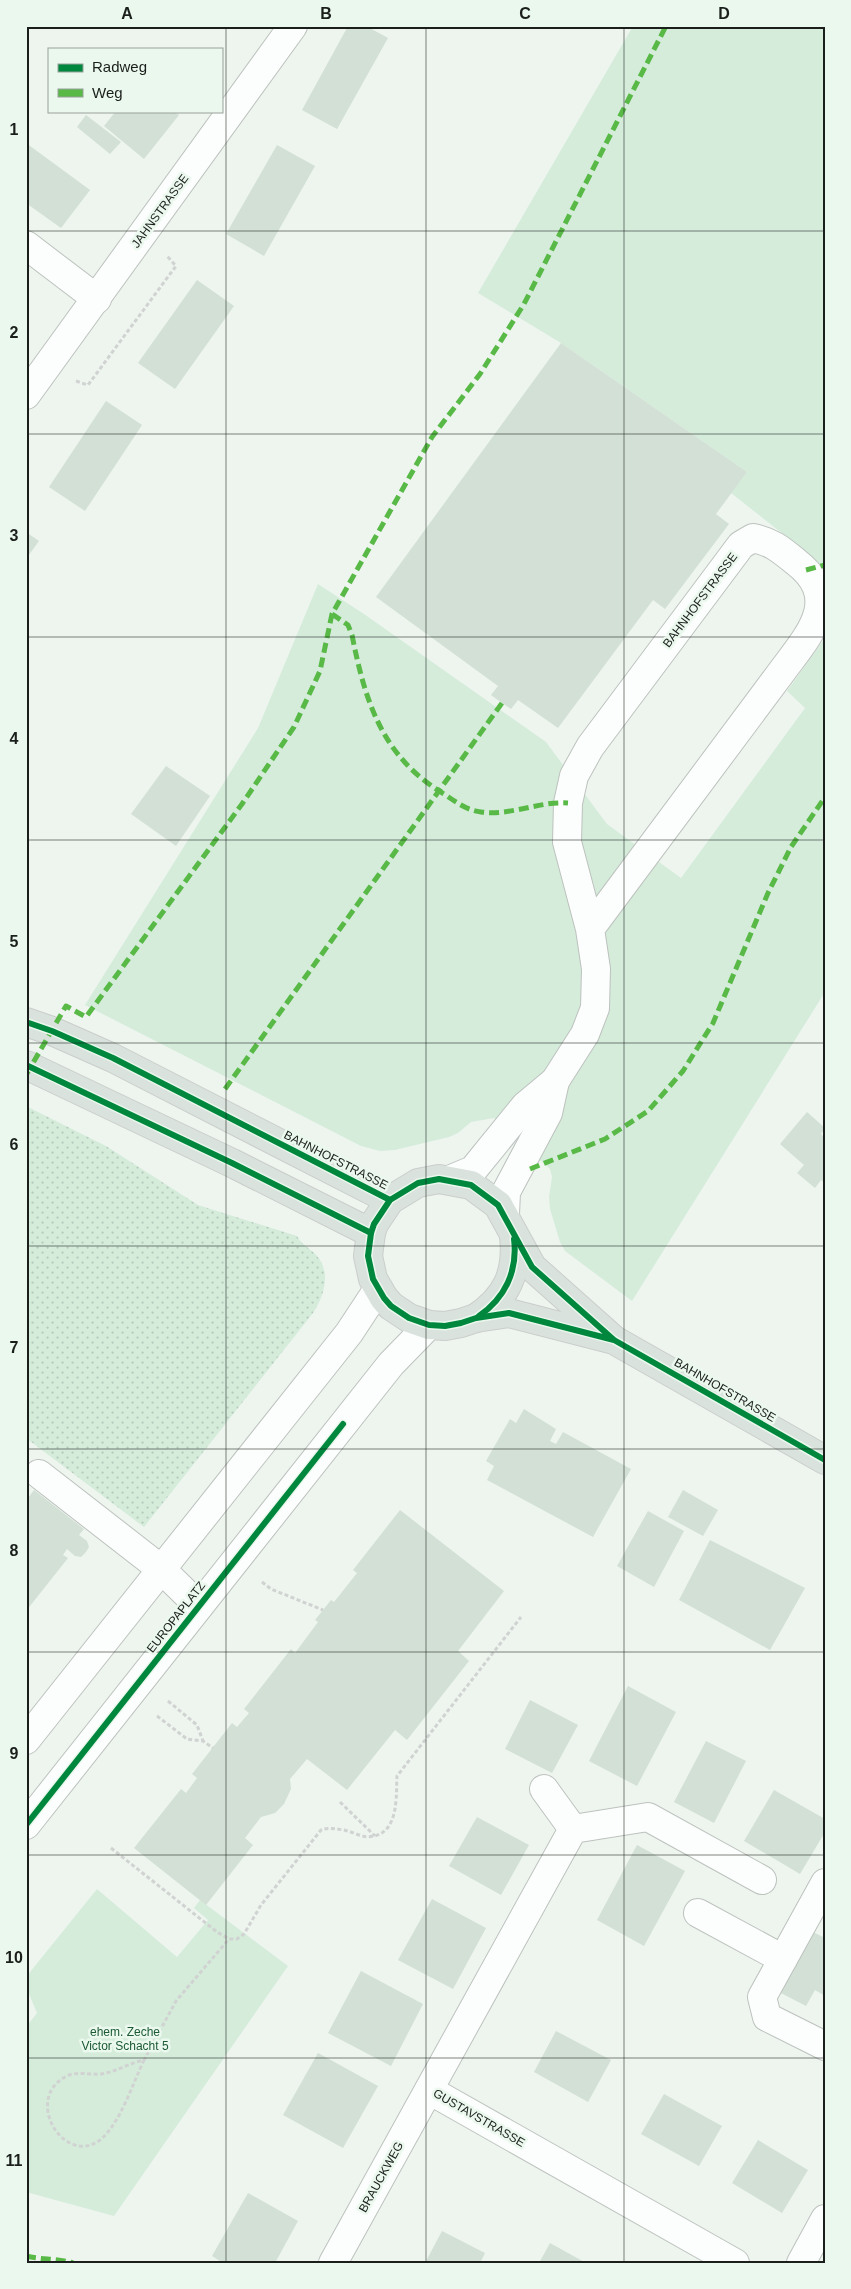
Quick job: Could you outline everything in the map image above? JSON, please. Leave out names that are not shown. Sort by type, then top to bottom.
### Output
[{"type":"main road","name":"BAHNHOFSTRASSE","points":[[26,1022],[52,1031],[113,1058],[390,1200],[418,1183],[450,1180],[472,1185],[481,1190],[498,1205],[532,1267],[614,1340],[825,1460]]},
{"type":"main road","points":[[26,1065],[232,1163],[371,1233]]},
{"type":"main road","points":[[390,1200],[379,1216],[371,1233],[368,1256],[370,1268],[378,1289],[391,1306],[400,1313],[429,1325]]},
{"type":"main road","points":[[476,1318],[490,1308],[500,1297],[514,1268],[516,1252],[509,1225]]},
{"type":"main road","name":"BAHNHOFSTRASSE","points":[[429,1325],[461,1323],[476,1318],[509,1313],[614,1340]]},
{"type":"street","name":"JAHNSTRASSE","points":[[26,395],[293,26]]},
{"type":"street","points":[[26,245],[97,299]]},
{"type":"street","name":"BAHNHOFSTRASSE","points":[[450,1180],[473,1170],[525,1106],[555,1081],[584,1034],[595,1008],[596,969],[590,929],[567,842],[568,803],[574,776],[590,747],[742,545],[752,538],[770,541],[806,570],[817,587],[820,601],[818,618],[790,660],[590,929]]},
{"type":"street","name":"BAHNHOFSTRASSE","points":[[509,1225],[506,1192],[548,1113],[555,1081]]},
{"type":"street","points":[[26,1740],[349,1333],[378,1289]]},
{"type":"street","name":"EUROPAPLATZ","points":[[26,1825],[390,1364],[429,1325]]},
{"type":"street","points":[[39,1474],[162,1569],[199,1606]]},
{"type":"street","points":[[544,1789],[573,1829],[648,1817],[762,1880]]},
{"type":"street","name":"GUSTAVSTRASSE","points":[[573,1829],[429,2090],[735,2263]]},
{"type":"street","points":[[825,1883],[762,1997],[767,2017],[825,2046]]},
{"type":"street","points":[[698,1913],[783,1959]]},
{"type":"street","name":"BRAUCKWEG","points":[[333,2263],[429,2090]]},
{"type":"street","points":[[801,2263],[825,2219]]},
{"type":"path","points":[[262,1582],[271,1589],[323,1610]]},
{"type":"path","points":[[111,1848],[217,1932],[229,1939],[237,1939],[244,1934],[261,1905],[321,1830],[332,1828],[363,1836],[375,1836],[385,1830],[392,1820],[397,1804],[397,1776],[521,1617]]},
{"type":"path","points":[[168,1701],[197,1725],[203,1741]]},
{"type":"path","points":[[157,1716],[187,1739],[203,1741],[213,1748]]},
{"type":"path","points":[[340,1802],[375,1836]]},
{"type":"path","points":[[144,2060],[133,2062],[102,2074],[74,2074],[66,2077],[57,2084],[47,2105],[52,2127],[71,2143],[81,2146],[91,2145],[100,2139],[114,2124],[144,2060],[176,2001],[193,1978],[229,1939]]},
{"type":"green space","points":[[633,26],[825,26],[825,570],[812,557],[731,493],[747,472],[561,343],[478,293]]},
{"type":"green space","points":[[318,584],[364,614],[546,742],[607,824],[681,878],[805,708],[787,691],[825,638],[825,992],[632,1301],[565,1251],[560,1242],[550,1209],[549,1197],[552,1177],[550,1169],[494,1118],[471,1122],[458,1133],[449,1137],[395,1150],[380,1151],[361,1146],[85,1005],[258,728]]},
{"type":"green space","points":[[26,1106],[106,1146],[198,1205],[297,1236],[321,1261],[324,1269],[325,1284],[323,1292],[313,1313],[144,1527],[26,1438]]},
{"type":"green space","name":"ehem. Zeche Victor Schacht 5","points":[[97,1889],[177,1957],[208,1920],[194,1908],[200,1900],[288,1966],[114,2216],[26,2192],[26,2027],[37,2013],[26,1987],[26,1977]]},
{"type":"building","points":[[348,26],[366,26],[388,38],[337,129],[302,110]]},
{"type":"building","points":[[115,112],[174,112],[179,115],[144,159],[104,126]]},
{"type":"building","points":[[86,115],[121,142],[110,154],[77,127]]},
{"type":"building","points":[[26,143],[90,190],[61,228],[26,203]]},
{"type":"building","points":[[277,145],[315,166],[264,256],[226,234]]},
{"type":"building","points":[[197,280],[234,306],[175,389],[138,363]]},
{"type":"building","points":[[561,343],[747,472],[716,514],[729,524],[665,609],[653,600],[558,728],[518,700],[511,709],[502,703],[491,695],[498,686],[376,597]]},
{"type":"building","points":[[106,401],[142,425],[85,511],[49,487]]},
{"type":"building","points":[[26,532],[39,541],[26,559]]},
{"type":"building","points":[[166,766],[210,796],[176,846],[131,814]]},
{"type":"building","points":[[807,1112],[825,1128],[821,1134],[825,1138],[825,1183],[821,1180],[815,1188],[797,1173],[804,1165],[780,1144]]},
{"type":"building","points":[[524,1409],[556,1429],[550,1441],[556,1444],[563,1432],[631,1469],[593,1537],[487,1480],[494,1466],[486,1461],[510,1419],[516,1423]]},
{"type":"building","points":[[34,1490],[84,1529],[79,1535],[87,1541],[89,1547],[81,1557],[75,1556],[67,1549],[63,1555],[68,1558],[26,1611],[26,1501]]},
{"type":"building","points":[[683,1490],[718,1510],[703,1536],[668,1517]]},
{"type":"building","points":[[400,1510],[504,1591],[458,1651],[469,1661],[407,1740],[395,1730],[347,1790],[307,1759],[290,1779],[291,1789],[284,1804],[275,1813],[261,1817],[245,1838],[253,1845],[206,1905],[134,1848],[181,1789],[186,1793],[197,1778],[192,1774],[232,1723],[237,1727],[249,1713],[244,1709],[291,1649],[295,1653],[318,1622],[315,1620],[331,1600],[334,1602],[357,1573],[353,1570]]},
{"type":"building","points":[[648,1511],[684,1531],[654,1587],[617,1566]]},
{"type":"building","points":[[710,1540],[805,1588],[770,1650],[679,1600]]},
{"type":"building","points":[[628,1686],[676,1712],[637,1786],[589,1761]]},
{"type":"building","points":[[530,1700],[578,1725],[552,1773],[505,1749]]},
{"type":"building","points":[[706,1741],[746,1761],[714,1823],[674,1802]]},
{"type":"building","points":[[774,1790],[825,1819],[825,1832],[800,1874],[744,1841]]},
{"type":"building","points":[[477,1817],[529,1845],[501,1895],[449,1866]]},
{"type":"building","points":[[637,1845],[685,1871],[644,1946],[597,1920]]},
{"type":"building","points":[[432,1899],[486,1928],[453,1989],[398,1960]]},
{"type":"building","points":[[809,1930],[825,1938],[825,1996],[815,1990],[806,2006],[777,1991]]},
{"type":"building","points":[[361,1971],[423,2004],[391,2066],[328,2033]]},
{"type":"building","points":[[556,2031],[611,2060],[588,2102],[534,2072]]},
{"type":"building","points":[[318,2053],[378,2086],[343,2148],[283,2115]]},
{"type":"building","points":[[664,2094],[722,2126],[699,2166],[641,2134]]},
{"type":"building","points":[[758,2140],[808,2170],[782,2213],[732,2183]]},
{"type":"building","points":[[248,2193],[298,2221],[275,2263],[223,2263],[212,2256]]},
{"type":"building","points":[[442,2231],[485,2253],[480,2263],[425,2263]]},
{"type":"building","points":[[550,2243],[586,2263],[539,2263]]},
{"type":"marked path","points":[[26,1075],[66,1006],[86,1017],[242,804],[294,727],[320,671],[332,614],[432,437],[480,374],[524,304],[666,26]]},
{"type":"marked path","points":[[806,570],[825,565]]},
{"type":"marked path","points":[[332,614],[348,625],[370,705],[391,745],[405,763],[423,779],[461,805],[481,812],[503,812],[546,804],[568,803]]},
{"type":"marked path","points":[[225,1089],[502,703]]},
{"type":"marked path","points":[[530,1169],[605,1139],[648,1111],[683,1071],[713,1023],[768,893],[791,847],[825,797]]},
{"type":"marked path","points":[[26,2256],[73,2263]]},
{"type":"cycle path","points":[[26,1022],[52,1031],[113,1058],[390,1200]]},
{"type":"cycle path","points":[[26,1065],[232,1163],[371,1233]]},
{"type":"cycle path","points":[[614,1340],[509,1313],[476,1318],[445,1326],[429,1325],[409,1318],[391,1306],[373,1279],[368,1256],[374,1224],[390,1200],[418,1183],[439,1179],[471,1185],[498,1205],[532,1267],[614,1340],[825,1460]]},
{"type":"cycle path","points":[[479,1316],[496,1301],[508,1283],[514,1262],[514,1239]]},
{"type":"cycle path","points":[[26,1825],[343,1424]]}]
